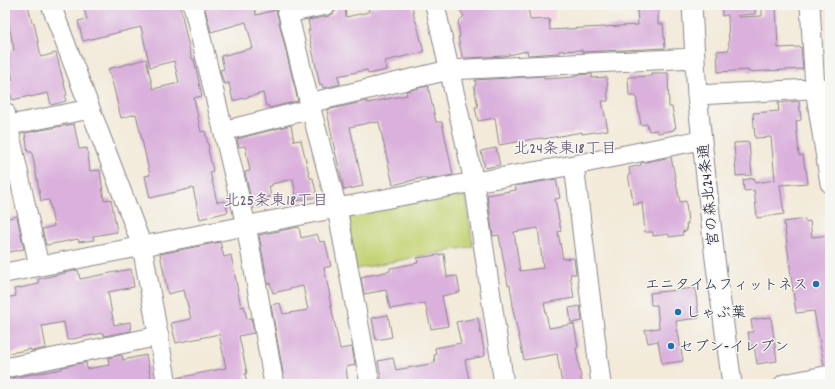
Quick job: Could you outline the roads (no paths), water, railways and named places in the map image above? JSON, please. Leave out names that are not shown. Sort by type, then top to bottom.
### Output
[{"type":"street","points":[[51,5],[142,246],[167,384]]},
{"type":"street","points":[[193,5],[246,225],[274,384]]},
{"type":"street","points":[[326,5],[287,9],[310,106],[338,208],[370,384]]},
{"type":"street","points":[[435,5],[474,182],[504,384]]},
{"type":"street","name":"宮の森北24条通","points":[[692,5],[694,58],[701,140],[732,384]]},
{"type":"street","points":[[810,5],[822,89],[830,183]]},
{"type":"street","points":[[223,131],[310,106],[449,70],[694,58]]},
{"type":"street","points":[[697,95],[822,89]]},
{"type":"street","points":[[39,266],[6,121],[90,109]]},
{"type":"street","points":[[5,273],[246,225],[474,182],[574,165],[701,140]]},
{"type":"street","points":[[574,165],[601,384]]},
{"type":"street","points":[[5,368],[158,336]]},
{"type":"street","points":[[784,384],[830,375]]},
{"type":"place","name":"エニタイムフィットネス","points":[[816,284]]},
{"type":"place","name":"しゃぶ葉","points":[[678,312]]},
{"type":"place","name":"セブン-イレブン","points":[[671,346]]},
{"type":"district","name":"北24条東18丁目","points":[[565,147]]},
{"type":"district","name":"北25条東18丁目","points":[[276,199]]}]
